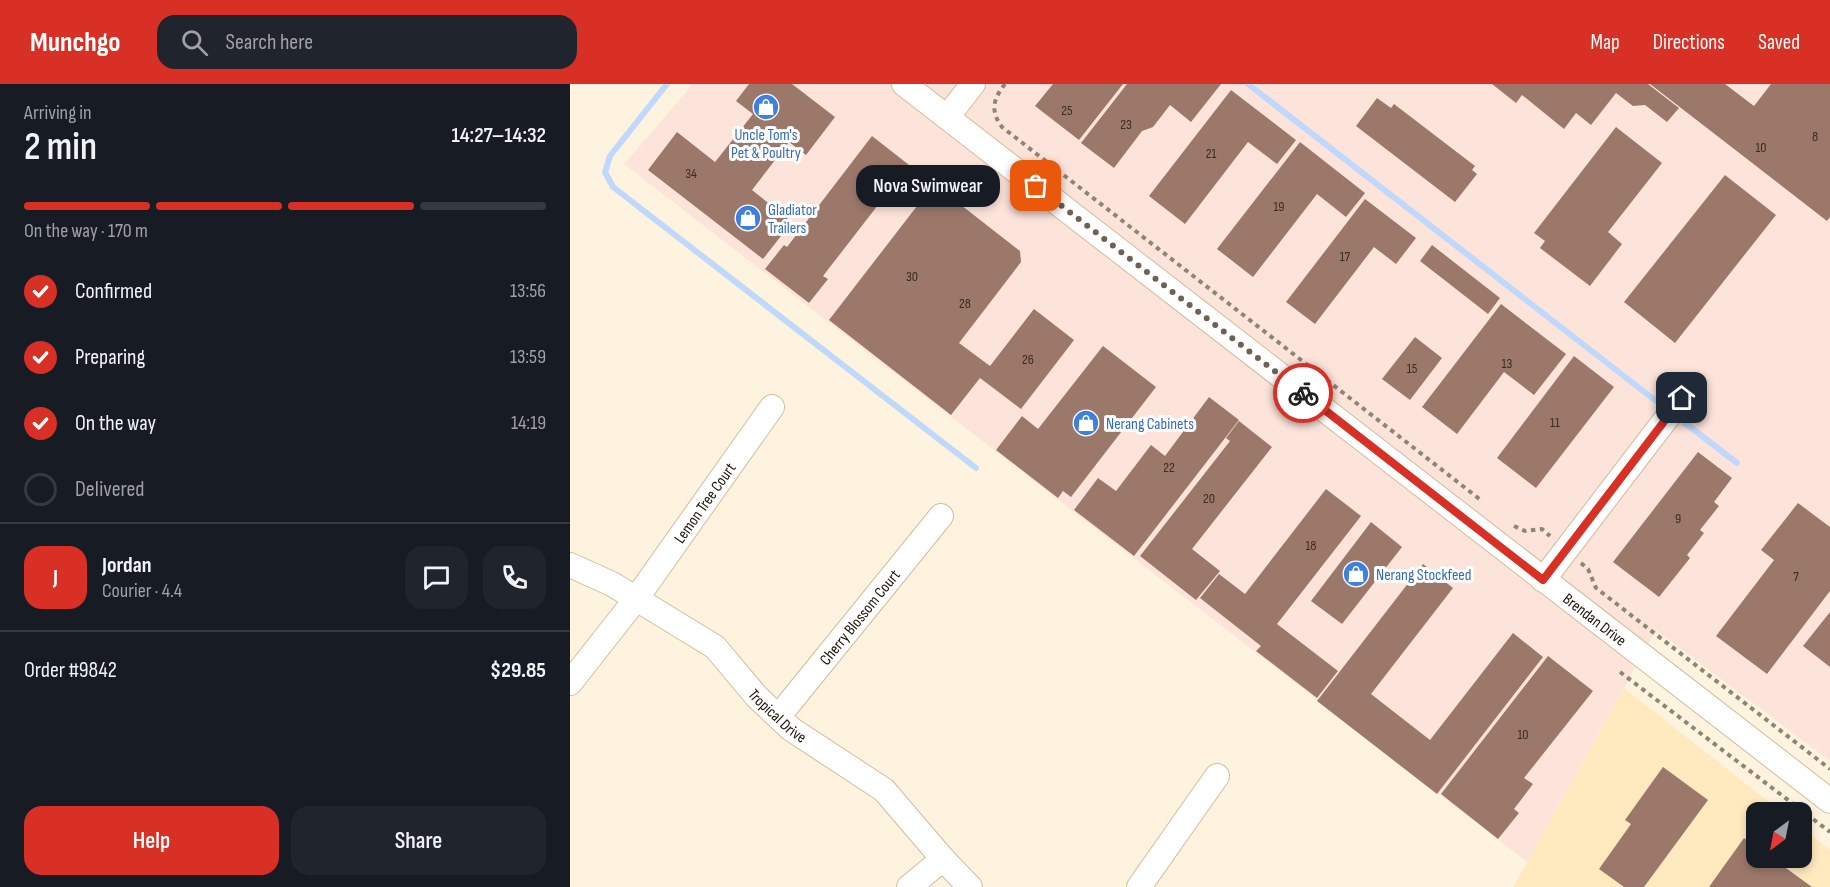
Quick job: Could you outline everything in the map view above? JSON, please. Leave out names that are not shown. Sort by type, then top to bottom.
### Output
[{"type":"street","name":"Brendan Drive","points":[[904,84],[1830,801]]},
{"type":"street","points":[[947,117],[973,84]]},
{"type":"street","points":[[1543,580],[1682,398]]},
{"type":"street","name":"Lemon Tree Court","points":[[570,683],[636,599],[772,407]]},
{"type":"street","name":"Cherry Blossom Court","points":[[778,717],[940,516]]},
{"type":"street","name":"Tropical Drive","points":[[570,566],[612,584],[715,647],[757,697],[791,729],[884,790],[970,887]]},
{"type":"street","points":[[1139,887],[1217,776]]},
{"type":"street","points":[[909,887],[943,859]]},
{"type":"path","points":[[1005,84],[996,95],[993,111],[1002,127],[1485,503]]},
{"type":"path","points":[[1509,522],[1525,531],[1542,529],[1588,569],[1596,588],[1830,769]]},
{"type":"path","points":[[1620,672],[1830,832]]},
{"type":"shaded area","points":[[693,84],[1830,84],[1830,761],[1656,630],[1527,862],[624,164]]},
{"type":"shaded area","points":[[1624,688],[1769,802],[1746,802],[1746,868],[1812,868],[1812,835],[1830,850],[1830,887],[1513,887]]},
{"type":"building","points":[[749,84],[792,84],[835,117],[806,155],[789,142],[752,190],[792,222],[763,259],[648,170],[677,132],[715,162],[753,114],[736,101]]},
{"type":"building","points":[[1053,84],[1123,84],[1079,140],[1035,106]]},
{"type":"building","points":[[1127,84],[1221,84],[1191,122],[1170,105],[1153,127],[1142,131],[1114,168],[1081,143]]},
{"type":"building","points":[[1492,84],[1648,84],[1679,108],[1667,122],[1645,105],[1633,106],[1616,93],[1591,125],[1576,113],[1564,129],[1522,95],[1516,103]]},
{"type":"building","points":[[1650,84],[1725,84],[1754,106],[1771,84],[1830,84],[1830,217],[1827,221]]},
{"type":"building","points":[[1231,90],[1296,140],[1277,164],[1248,142],[1185,224],[1149,196]]},
{"type":"building","points":[[1377,98],[1391,108],[1394,104],[1475,166],[1472,170],[1477,174],[1455,202],[1356,126]]},
{"type":"building","points":[[1616,127],[1662,163],[1608,232],[1622,244],[1590,286],[1540,248],[1545,241],[1534,233]]},
{"type":"building","points":[[872,136],[909,165],[823,276],[828,279],[809,303],[765,269],[784,245],[787,247]]},
{"type":"building","points":[[1300,142],[1365,193],[1346,217],[1317,194],[1253,277],[1217,249]]},
{"type":"building","points":[[1725,175],[1776,215],[1675,343],[1624,302]]},
{"type":"building","points":[[934,184],[1020,251],[1021,262],[959,343],[990,366],[1034,309],[1074,340],[1021,409],[980,378],[951,415],[829,320]]},
{"type":"building","points":[[1365,199],[1416,238],[1396,264],[1374,247],[1315,324],[1286,302]]},
{"type":"building","points":[[1432,245],[1500,298],[1488,314],[1420,261]]},
{"type":"building","points":[[1501,304],[1566,354],[1534,395],[1504,372],[1457,434],[1422,407]]},
{"type":"building","points":[[1415,337],[1442,358],[1410,400],[1382,379]]},
{"type":"building","name":"Nerang Cabinets","points":[[1103,346],[1156,387],[1071,497],[1063,491],[1058,498],[996,450],[1022,416],[1038,429]]},
{"type":"building","points":[[1574,356],[1614,387],[1536,488],[1497,458]]},
{"type":"building","points":[[1209,397],[1239,420],[1134,556],[1074,510],[1098,478],[1116,491],[1151,445],[1165,456]]},
{"type":"building","points":[[1239,421],[1272,447],[1192,549],[1220,571],[1196,600],[1140,556],[1230,441],[1226,438]]},
{"type":"building","points":[[1698,452],[1732,478],[1714,502],[1719,506],[1700,530],[1704,533],[1687,555],[1690,558],[1659,597],[1613,562]]},
{"type":"building","points":[[1326,489],[1361,516],[1277,624],[1338,671],[1317,698],[1256,651],[1261,646],[1200,598],[1219,574],[1245,594]]},
{"type":"building","points":[[1798,503],[1830,527],[1830,591],[1767,674],[1716,636],[1774,560],[1761,550]]},
{"type":"building","name":"Nerang Stockfeed","points":[[1371,522],[1402,547],[1342,624],[1311,601]]},
{"type":"building","points":[[1423,564],[1453,588],[1371,694],[1430,740],[1513,633],[1543,657],[1437,794],[1317,701]]},
{"type":"building","points":[[1830,612],[1830,667],[1803,646]]},
{"type":"building","points":[[1548,656],[1593,691],[1524,778],[1533,784],[1514,809],[1519,813],[1498,839],[1441,794]]},
{"type":"building","points":[[1663,767],[1708,800],[1644,887],[1624,887],[1599,869],[1631,824],[1625,820]]},
{"type":"building","points":[[1744,838],[1746,840],[1746,868],[1786,868],[1812,887],[1709,887]]},
{"type":"waterway","points":[[667,84],[610,156],[605,172],[613,187],[976,468]]},
{"type":"waterway","points":[[1248,84],[1656,401]]},
{"type":"waterway","points":[[1685,423],[1737,463]]},
{"type":"way so far","points":[[1036,186],[1303,393]]},
{"type":"place","name":"Uncle Tom's Pet & Poultry","points":[[766,107]]},
{"type":"place","name":"Nova Swimwear","points":[[1036,186]]},
{"type":"place","name":"Gladiator Trailers","points":[[748,218]]},
{"type":"place","name":"Nerang Cabinets","points":[[1086,423]]},
{"type":"place","name":"Nerang Stockfeed","points":[[1356,574]]},
{"type":"route","points":[[1303,393],[1543,580],[1682,398]]}]
